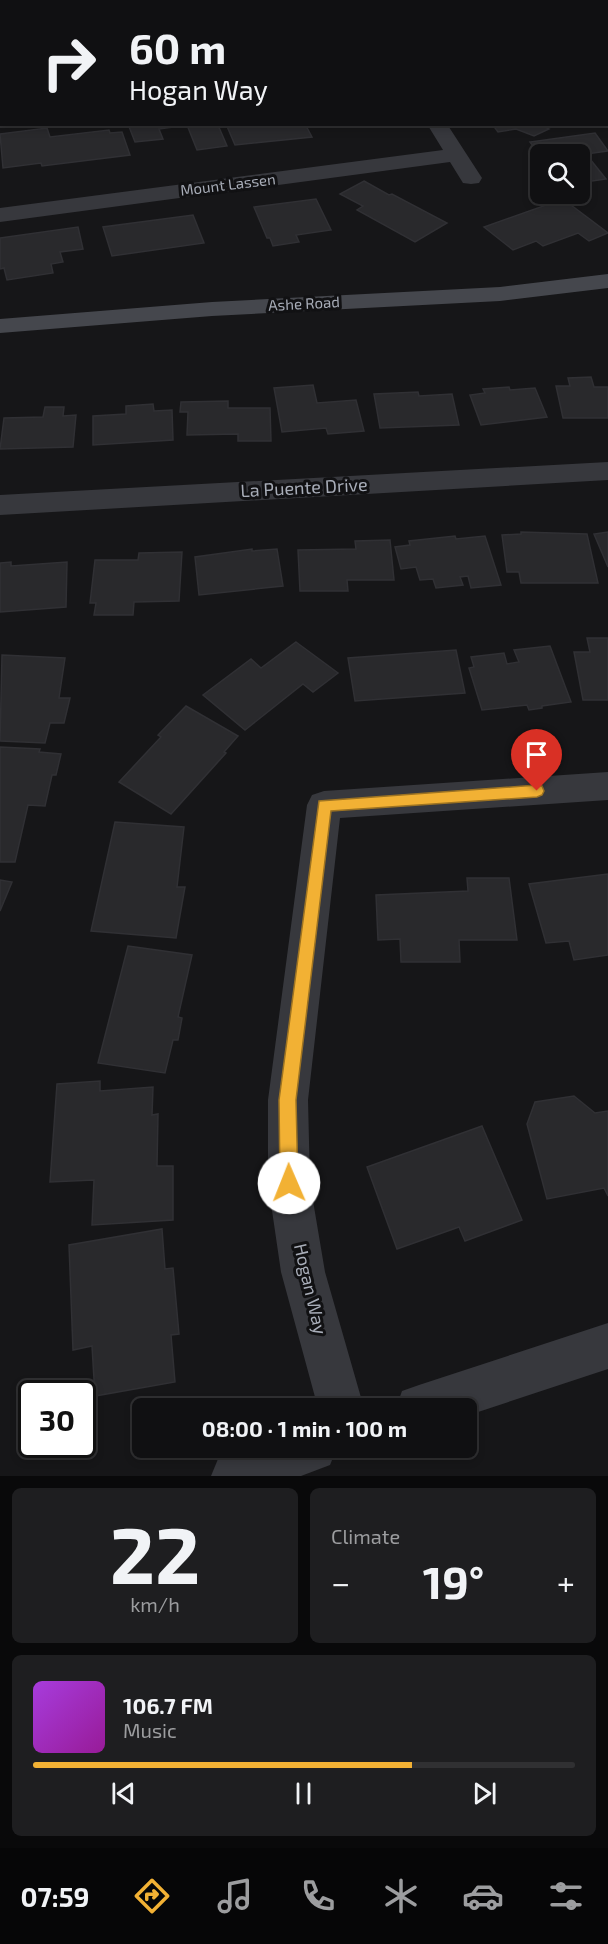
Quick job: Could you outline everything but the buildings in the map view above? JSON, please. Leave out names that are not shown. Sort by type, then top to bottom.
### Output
[{"type":"street","points":[[437,126],[471,178]]},
{"type":"street","name":"Mount Lassen","points":[[0,215],[456,155]]},
{"type":"street","name":"Ashe Road","points":[[0,326],[212,309],[500,294],[608,281]]},
{"type":"street","name":"La Puente Drive","points":[[0,505],[608,471]]},
{"type":"street","name":"Hogan Way","points":[[338,1398],[303,1272],[289,1183],[288,1100],[324,805],[608,786]]},
{"type":"street","points":[[449,1398],[608,1346]]},
{"type":"street","points":[[235,1476],[285,1458]]},
{"type":"route","points":[[289,1183],[288,1100],[324,805],[537,791]]}]
